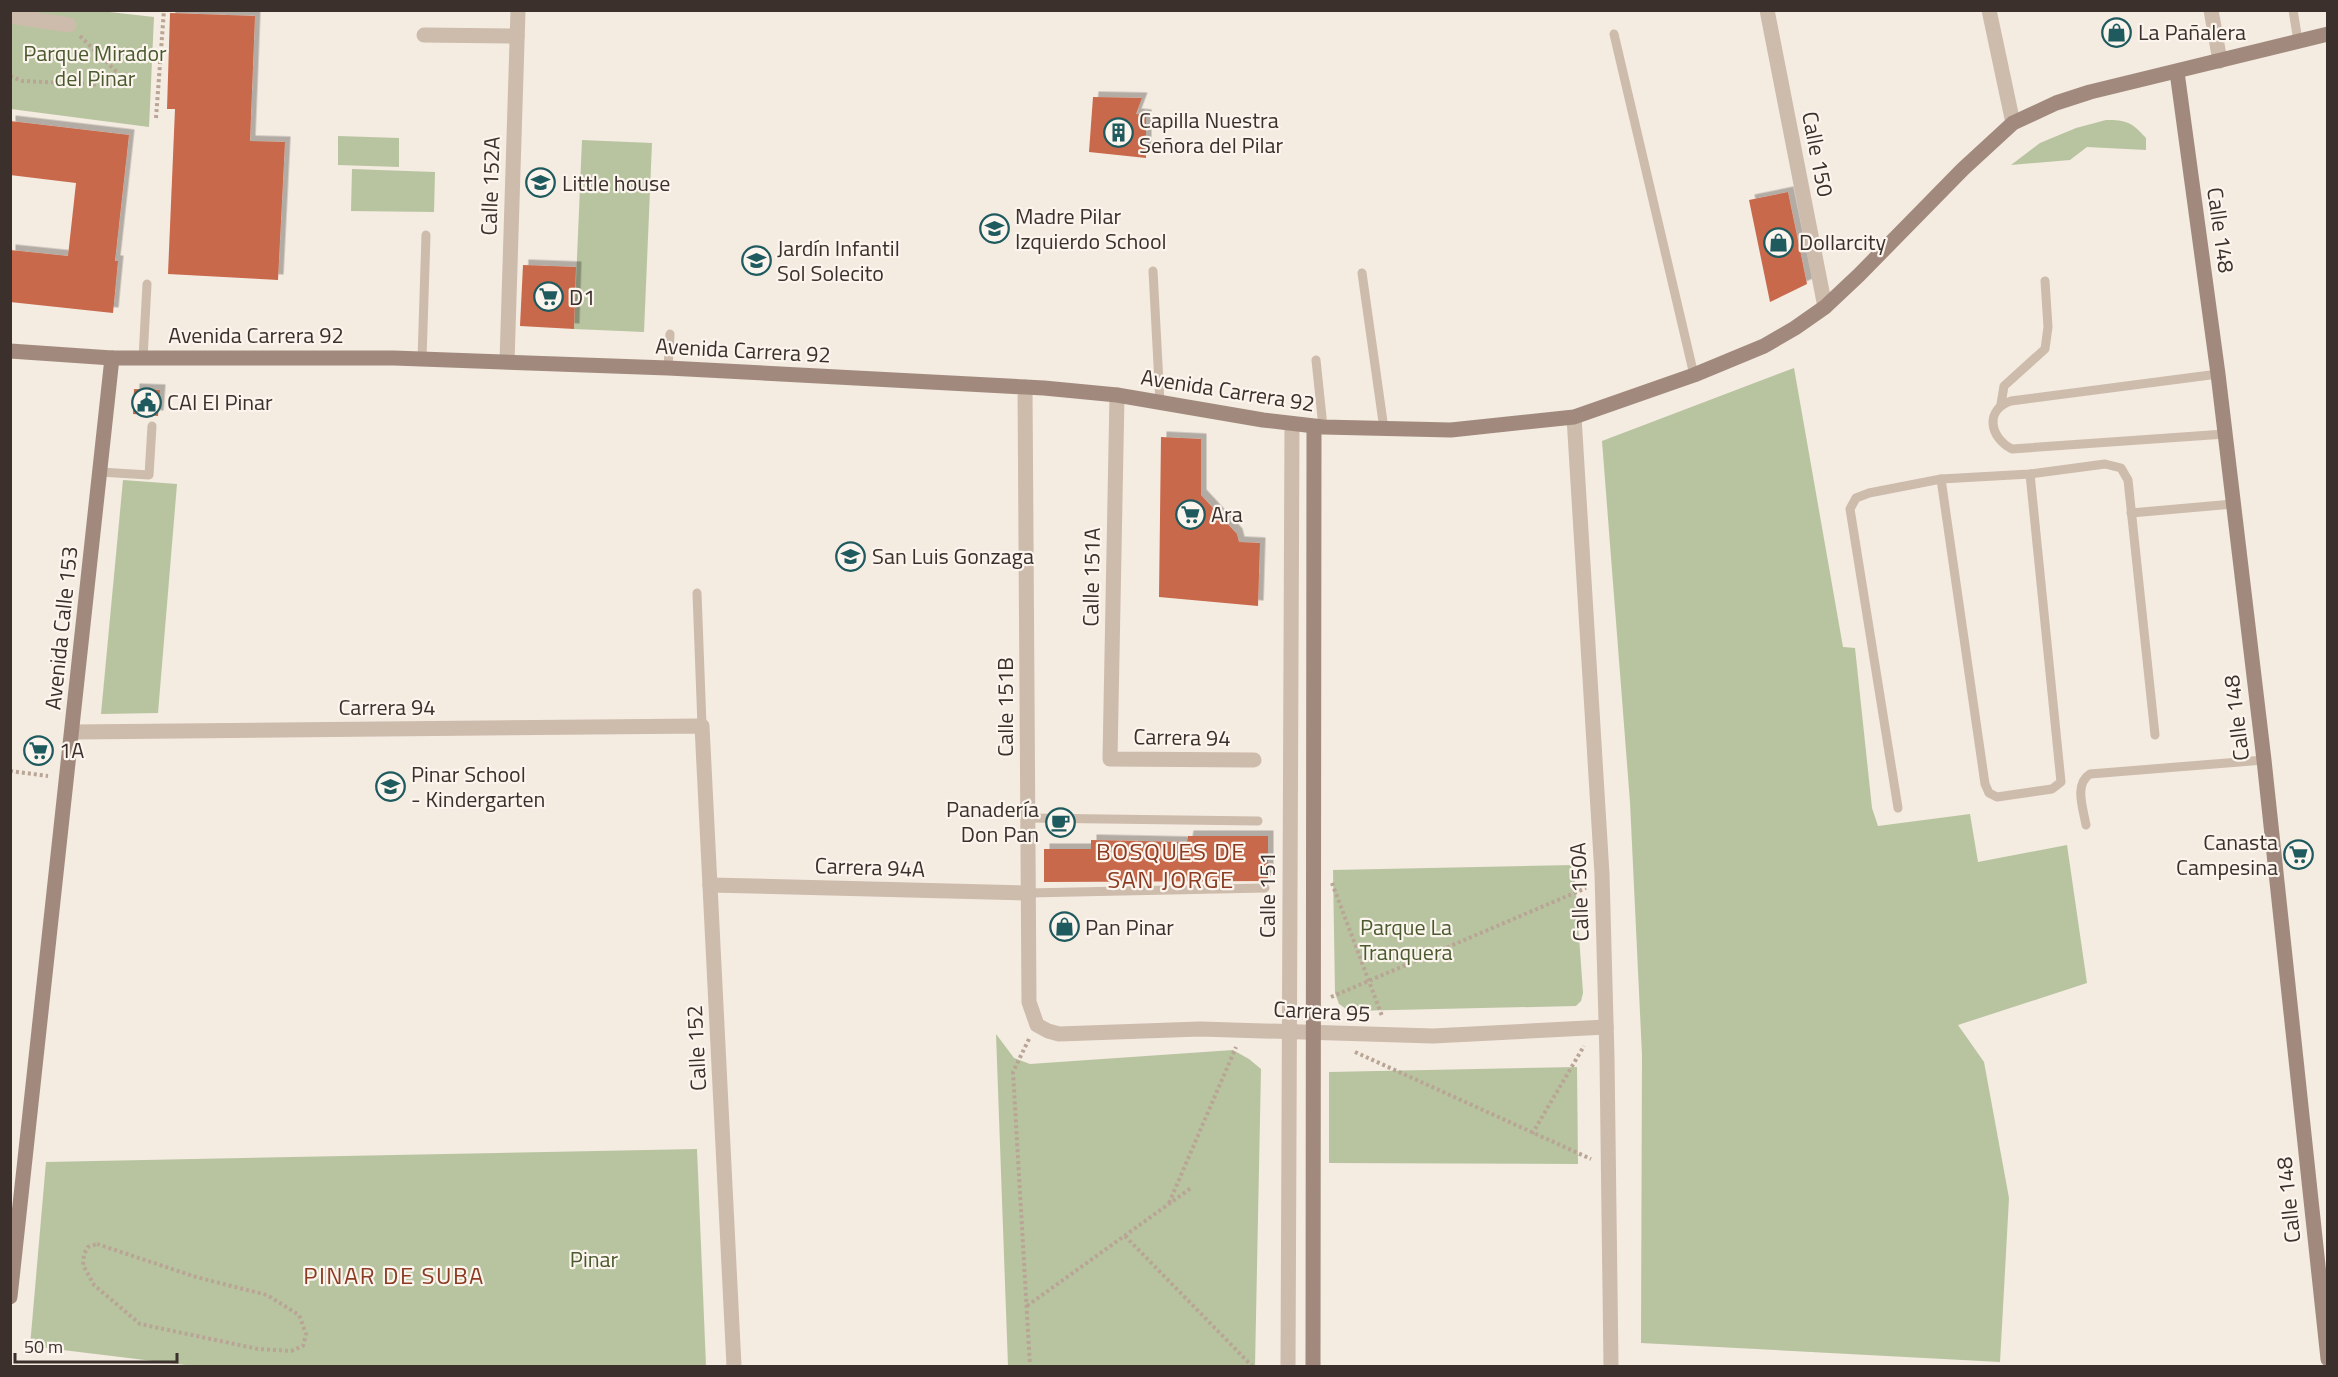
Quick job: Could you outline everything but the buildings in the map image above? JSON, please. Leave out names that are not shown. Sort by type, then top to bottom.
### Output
[{"type":"main road","name":"Avenida Carrera 92","points":[[10,351],[112,357],[422,359],[507,362],[1025,387],[1117,395],[1318,427],[1451,430],[1574,417],[1694,375],[1764,346],[1796,328],[1826,307],[1962,170],[2013,123],[2056,103],[2090,92],[2328,34]]},
{"type":"main road","name":"Calle 148","points":[[2177,72],[2218,374],[2264,760],[2328,1359]]},
{"type":"main road","name":"Avenida Calle 153","points":[[10,1297],[112,357]]},
{"type":"main road","name":"Calle 151","points":[[1313,1366],[1318,427]]},
{"type":"street","name":"Calle 152A","points":[[507,362],[518,10]]},
{"type":"street","name":"Calle 150","points":[[1767,10],[1826,307]]},
{"type":"street","points":[[1989,10],[2013,123]]},
{"type":"street","points":[[2211,10],[2220,61]]},
{"type":"street","points":[[10,16],[69,25]]},
{"type":"street","points":[[424,35],[517,36]]},
{"type":"street","name":"Calle 151B","points":[[1025,387],[1029,1002],[1036,1025]]},
{"type":"street","name":"Calle 151A","points":[[1110,759],[1117,395]]},
{"type":"street","name":"Calle 150A","points":[[1574,417],[1602,881],[1600,1027],[1609,1166],[1611,1366]]},
{"type":"street","name":"Calle 151","points":[[1288,1366],[1292,424]]},
{"type":"street","name":"Carrera 94","points":[[73,732],[702,726]]},
{"type":"street","name":"Calle 152","points":[[702,726],[734,1366]]},
{"type":"street","name":"Carrera 94","points":[[1110,759],[1254,760]]},
{"type":"street","name":"Carrera 94A","points":[[710,885],[1028,893]]},
{"type":"street","name":"Carrera 95","points":[[1036,1025],[1059,1034],[1244,1029],[1390,1037],[1600,1027]]},
{"type":"lane","points":[[2293,10],[2298,41]]},
{"type":"lane","points":[[1614,34],[1694,375]]},
{"type":"lane","points":[[422,359],[426,235]]},
{"type":"lane","points":[[1153,271],[1160,402]]},
{"type":"lane","points":[[1362,273],[1384,429]]},
{"type":"lane","points":[[2045,281],[2048,327],[2045,349],[2031,363],[2014,374],[2004,386],[2001,404],[1994,415],[1994,430],[2000,443],[2012,449],[2225,434]]},
{"type":"lane","points":[[143,357],[147,284]]},
{"type":"lane","points":[[668,368],[670,334]]},
{"type":"lane","points":[[1316,360],[1318,427]]},
{"type":"lane","points":[[2001,404],[2218,374]]},
{"type":"lane","points":[[100,472],[149,475],[152,426]]},
{"type":"lane","points":[[1898,808],[1850,509],[1856,498],[1869,493],[1941,478],[2030,474],[2104,464],[2121,468],[2128,480],[2155,735]]},
{"type":"lane","points":[[1941,478],[1984,784],[1989,793],[1997,798],[2052,789],[2061,782],[2030,474]]},
{"type":"lane","points":[[2131,513],[2233,504]]},
{"type":"lane","points":[[697,593],[702,726]]},
{"type":"lane","points":[[2086,825],[2080,786],[2084,778],[2090,774],[2264,760]]},
{"type":"lane","points":[[1028,818],[1258,821]]},
{"type":"lane","points":[[1028,893],[1265,888]]},
{"type":"path","points":[[156,118],[164,10]]},
{"type":"path","points":[[10,76],[22,81],[131,86],[69,25]]},
{"type":"path","points":[[10,771],[51,777]]},
{"type":"path","points":[[1330,876],[1390,1037]]},
{"type":"path","points":[[1314,1004],[1602,881]]},
{"type":"path","points":[[1030,1366],[1012,1072],[1036,1025]]},
{"type":"path","points":[[1533,1134],[1600,1027]]},
{"type":"path","points":[[1169,1204],[1244,1029]]},
{"type":"path","points":[[1345,1048],[1609,1166]]},
{"type":"path","points":[[1027,1307],[1191,1188]]},
{"type":"path","points":[[1125,1235],[1252,1366]]},
{"type":"path","points":[[97,1244],[196,1277],[267,1295],[299,1315],[306,1334],[303,1346],[291,1351],[258,1349],[140,1324],[94,1284],[83,1265],[88,1247],[97,1244]]},
{"type":"green space","name":"Parque Mirador del Pinar","points":[[92,10],[154,17],[149,127],[11,109],[11,11]]},
{"type":"green space","points":[[2106,120],[2124,121],[2137,128],[2146,138],[2146,150],[2087,147],[2070,160],[2011,165],[2040,143],[2076,128]]},
{"type":"green space","points":[[338,136],[399,138],[399,167],[338,165]]},
{"type":"green space","points":[[582,140],[652,143],[644,332],[574,329]]},
{"type":"green space","points":[[352,169],[435,172],[434,212],[351,211]]},
{"type":"green space","points":[[1794,368],[1843,647],[1855,648],[1872,808],[1878,826],[1970,814],[1978,862],[2067,845],[2087,983],[1958,1025],[1984,1062],[2009,1198],[2000,1362],[1641,1343],[1642,1055],[1630,802],[1602,441]]},
{"type":"green space","points":[[123,480],[177,484],[158,713],[101,714]]},
{"type":"green space","name":"Parque La Tranquera","points":[[1574,865],[1583,993],[1581,1001],[1576,1006],[1349,1011],[1339,1004],[1335,993],[1333,870]]},
{"type":"green space","points":[[996,1034],[1014,1058],[1030,1064],[1233,1050],[1261,1069],[1255,1366],[1008,1366]]},
{"type":"green space","points":[[1577,1067],[1578,1164],[1329,1163],[1329,1072]]},
{"type":"green space","name":"Pinar","points":[[697,1149],[706,1366],[194,1366],[30,1346],[46,1162]]},
{"type":"place","name":"La Pañalera","points":[[2117,32]]},
{"type":"place","name":"Capilla Nuestra Señora del Pilar","points":[[1118,133]]},
{"type":"place","name":"Little house","points":[[541,183]]},
{"type":"place","name":"Madre Pilar Izquierdo School","points":[[994,229]]},
{"type":"place","name":"Dollarcity","points":[[1778,242]]},
{"type":"place","name":"Jardín Infantil Sol Solecito","points":[[756,261]]},
{"type":"place","name":"D1","points":[[548,297]]},
{"type":"place","name":"CAI El Pinar","points":[[146,402]]},
{"type":"place","name":"Ara","points":[[1190,514]]},
{"type":"place","name":"San Luis Gonzaga","points":[[851,556]]},
{"type":"place","name":"1A","points":[[38,750]]},
{"type":"place","name":"Pinar School - Kindergarten","points":[[390,787]]},
{"type":"place","name":"Panadería Don Pan","points":[[1060,822]]},
{"type":"place","name":"Canasta Campesina","points":[[2299,855]]},
{"type":"place","name":"Pan Pinar","points":[[1064,927]]},
{"type":"district","name":"BOSQUES DE SAN JORGE","points":[[1171,866]]},
{"type":"district","name":"PINAR DE SUBA","points":[[394,1276]]}]
